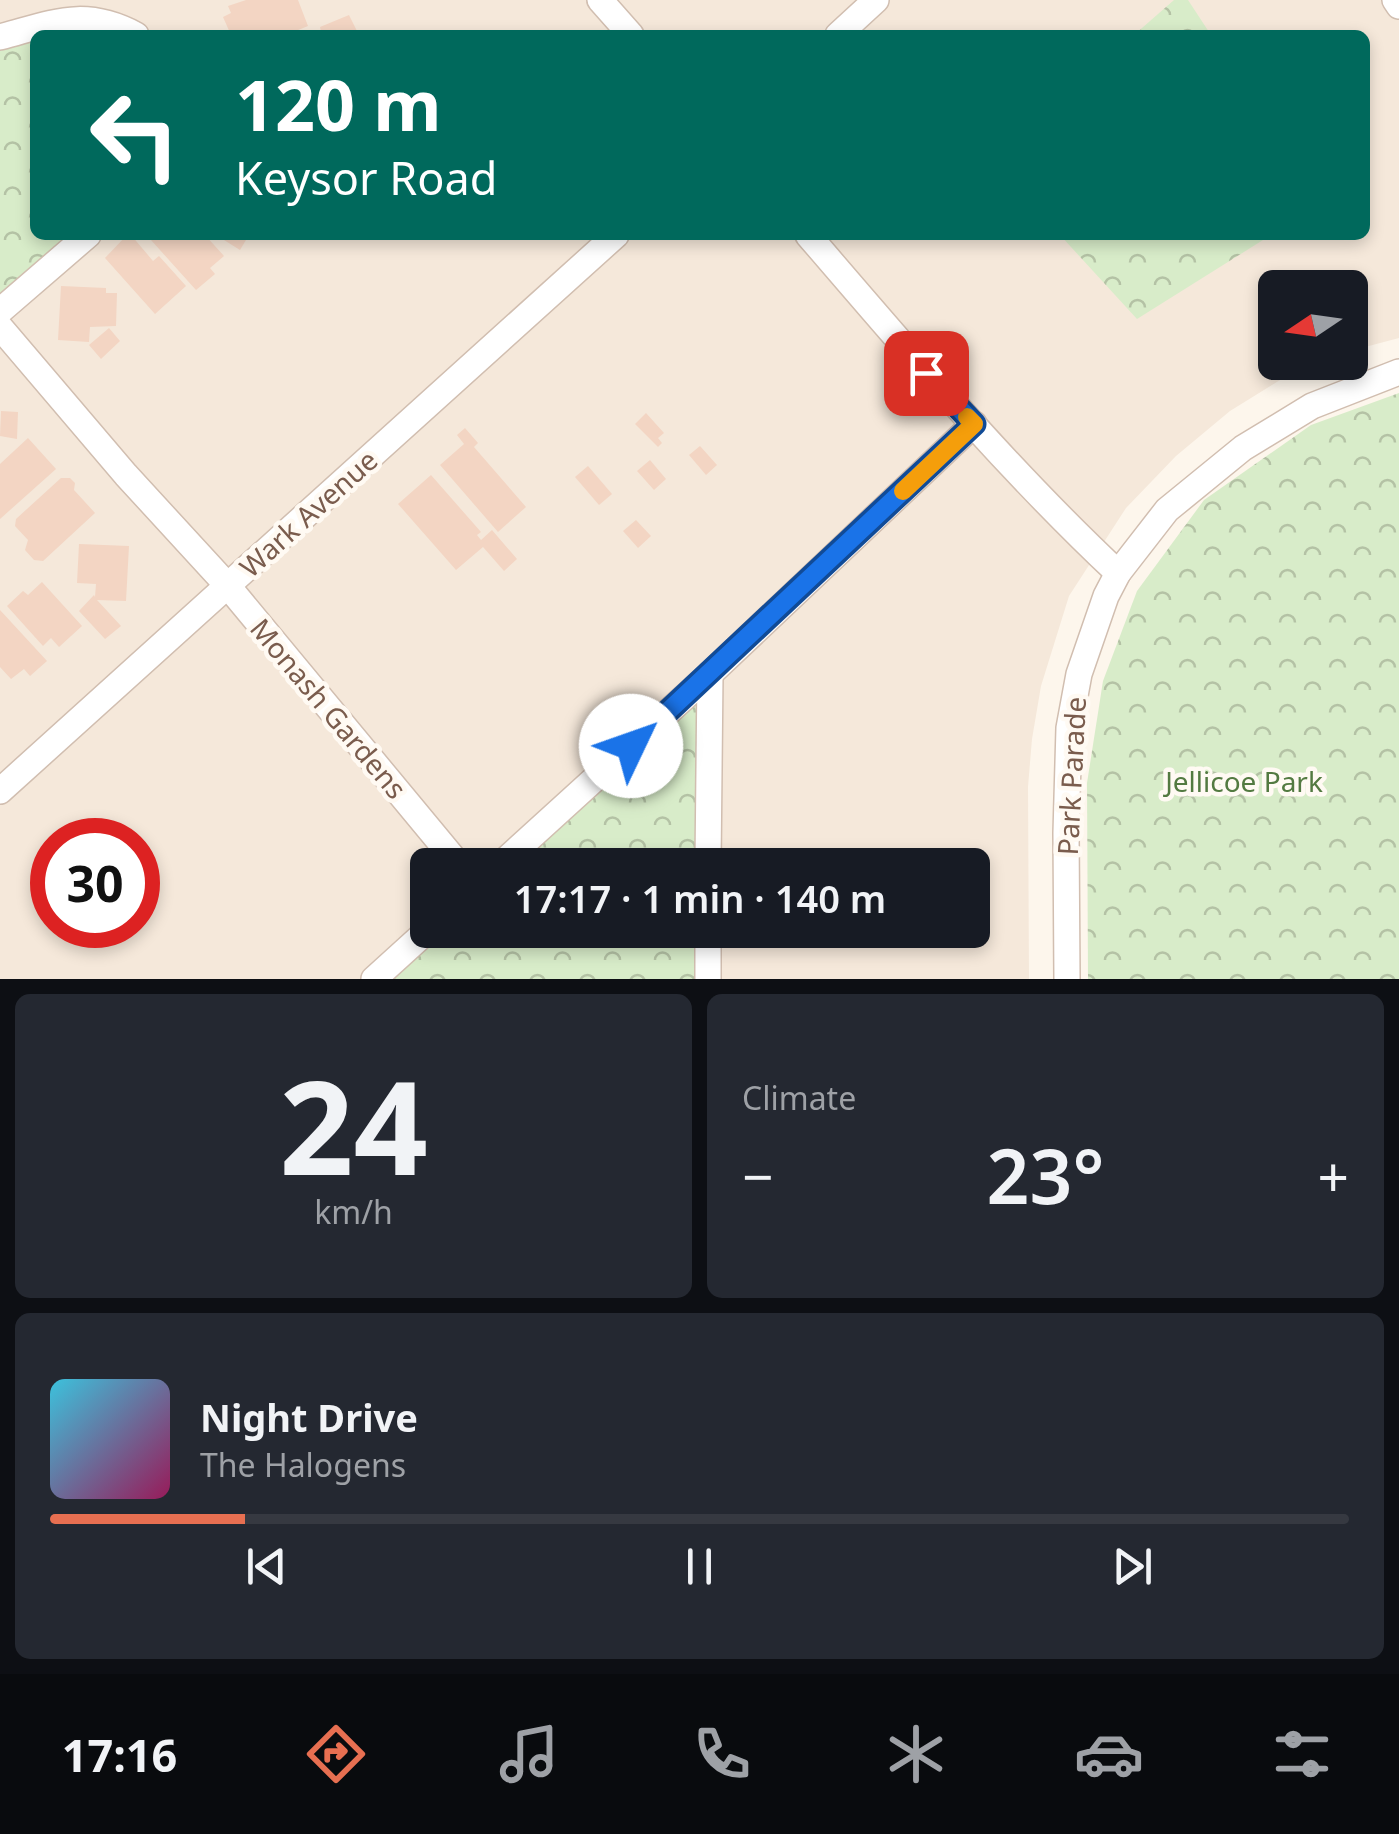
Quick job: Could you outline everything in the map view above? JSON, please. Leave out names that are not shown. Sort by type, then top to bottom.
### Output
[{"type":"street","points":[[600,0],[627,30]]},
{"type":"street","points":[[843,30],[876,0]]},
{"type":"street","points":[[0,37],[70,18],[90,18],[125,30]]},
{"type":"street","points":[[0,311],[82,240]]},
{"type":"street","name":"Wark Avenue","points":[[0,791],[610,240]]},
{"type":"street","points":[[812,240],[1054,512],[1118,573]]},
{"type":"street","name":"Monash Gardens","points":[[0,327],[126,476],[226,586],[445,848]]},
{"type":"street","name":"Park Parade","points":[[1067,979],[1069,728],[1079,674],[1118,573],[1166,510],[1243,448],[1312,406],[1399,372]]},
{"type":"street","points":[[519,848],[710,674],[974,424]]},
{"type":"street","points":[[708,848],[710,674]]},
{"type":"street","points":[[374,979],[410,946]]},
{"type":"street","points":[[708,948],[708,979]]},
{"type":"shaded area","points":[[0,0],[1399,0],[1399,338],[1368,346],[1368,270],[1258,270],[1258,380],[1280,380],[1230,411],[1176,456],[1126,508],[1069,596],[1041,686],[1028,787],[1029,979],[0,979]]},
{"type":"green space","points":[[1174,0],[1188,0],[1208,30],[1140,30]]},
{"type":"green space","points":[[70,18],[117,30],[30,30],[30,240],[82,240],[0,311],[0,37]]},
{"type":"green space","points":[[1065,240],[1263,240],[1137,319]]},
{"type":"green space","name":"Jellicoe Park","points":[[1399,393],[1399,979],[1088,979],[1087,783],[1103,681],[1137,591],[1204,500],[1311,425]]},
{"type":"green space","points":[[710,674],[708,848],[519,848]]},
{"type":"green space","points":[[410,946],[708,948],[708,979],[374,979]]},
{"type":"building","points":[[246,0],[298,0],[308,26],[298,30],[229,30],[223,17],[231,13],[228,6]]},
{"type":"building","points":[[349,15],[356,30],[321,30]]},
{"type":"building","points":[[122,240],[135,240],[153,261],[159,256],[186,286],[155,314],[105,258]]},
{"type":"building","points":[[151,240],[210,240],[224,256],[210,268],[215,274],[196,290]]},
{"type":"building","points":[[224,240],[246,240],[240,250]]},
{"type":"building","points":[[61,286],[106,288],[106,293],[117,293],[116,326],[90,327],[89,342],[58,340]]},
{"type":"building","points":[[109,328],[120,341],[101,359],[89,345]]},
{"type":"building","points":[[1,411],[18,412],[17,439],[0,436]]},
{"type":"building","points":[[646,413],[664,433],[658,438],[662,443],[658,447],[635,424]]},
{"type":"building","points":[[465,428],[478,443],[474,447],[526,507],[498,532],[440,465],[464,444],[457,435]]},
{"type":"building","points":[[28,438],[56,469],[0,519],[0,464]]},
{"type":"building","points":[[700,446],[717,465],[706,475],[689,455]]},
{"type":"building","points":[[650,460],[666,479],[654,490],[637,471]]},
{"type":"building","points":[[588,466],[612,494],[599,505],[575,477]]},
{"type":"building","points":[[431,475],[481,532],[477,535],[481,540],[492,530],[517,559],[504,571],[483,547],[456,570],[398,504]]},
{"type":"building","points":[[61,478],[70,478],[75,483],[74,490],[95,513],[43,561],[34,560],[25,550],[28,540],[15,526],[16,519]]},
{"type":"building","points":[[636,520],[651,536],[638,548],[623,531]]},
{"type":"building","points":[[79,544],[129,546],[126,601],[97,600],[121,626],[105,639],[79,611],[95,597],[96,584],[77,583]]},
{"type":"building","points":[[42,582],[82,626],[59,647],[51,638],[43,646],[7,606],[23,591],[28,595]]},
{"type":"building","points":[[0,610],[47,661],[30,676],[24,669],[11,679],[0,667]]},
{"type":"slow traffic","points":[[903,491],[974,424],[967,417]]},
{"type":"route","points":[[631,746],[974,424],[926,373]]}]
